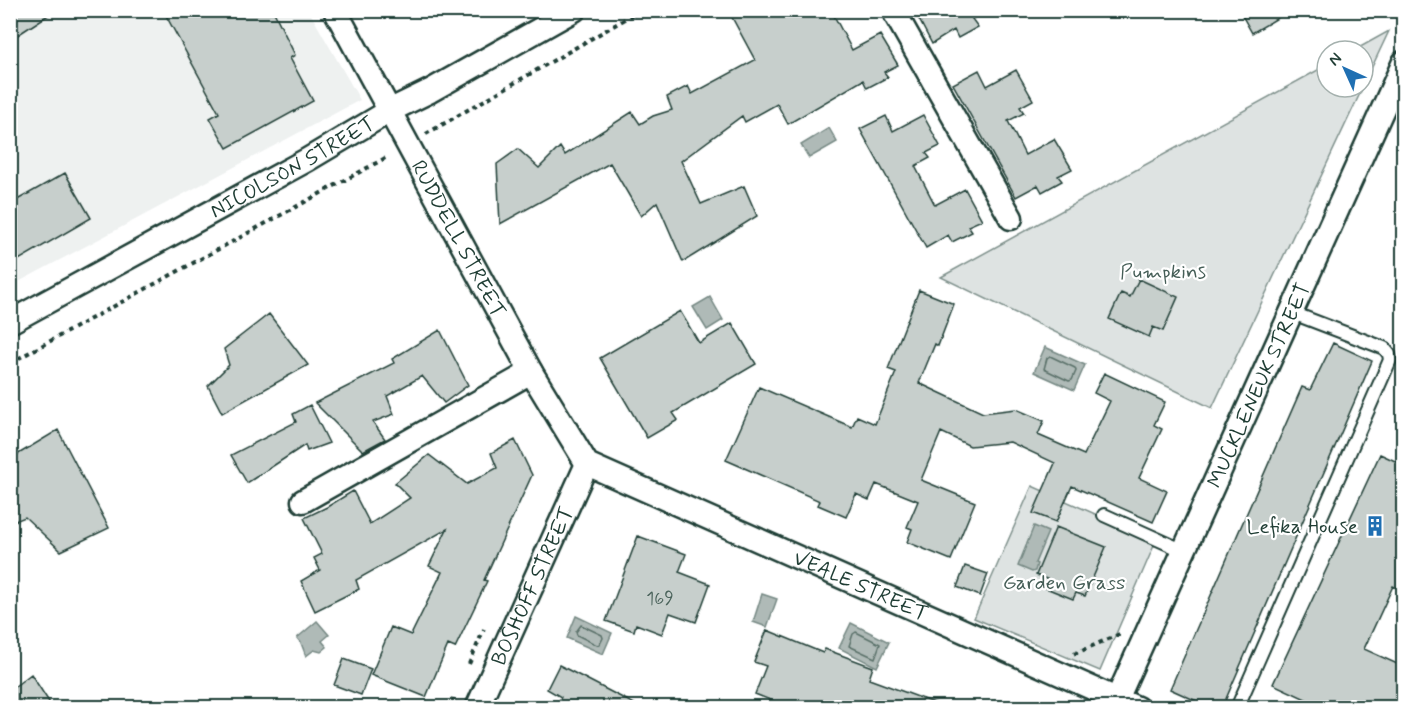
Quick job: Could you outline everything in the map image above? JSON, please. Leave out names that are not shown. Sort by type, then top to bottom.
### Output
[{"type":"street","name":"RUDDELL STREET","points":[[335,10],[531,372],[586,464]]},
{"type":"street","name":"NICOLSON STREET","points":[[10,322],[307,160],[391,110],[430,91],[574,10]]},
{"type":"street","points":[[893,10],[1011,218]]},
{"type":"street","name":"MUCKLENEUK STREET","points":[[1122,704],[1184,551],[1404,62]]},
{"type":"street","points":[[303,501],[531,372]]},
{"type":"street","name":"VEALE STREET","points":[[586,464],[1122,704]]},
{"type":"street","name":"BOSHOFF STREET","points":[[477,708],[586,464]]},
{"type":"lane","points":[[1237,708],[1390,360],[1384,348],[1290,312]]},
{"type":"lane","points":[[1104,515],[1184,551]]},
{"type":"path","points":[[10,363],[407,145],[641,10]]},
{"type":"path","points":[[1072,655],[1122,633]]},
{"type":"shaded area","points":[[11,11],[309,11],[360,100],[11,286]]},
{"type":"green space","points":[[1389,31],[1375,61],[1375,39]]},
{"type":"green space","name":"Pumpkins","points":[[1315,72],[1315,99],[1357,99],[1212,408],[941,277]]},
{"type":"green space","name":"Garden Grass","points":[[1032,486],[1156,541],[1100,671],[974,618]]},
{"type":"water","points":[[829,128],[837,142],[809,158],[801,145]]},
{"type":"water","points":[[710,297],[723,320],[707,330],[693,307]]},
{"type":"water","points":[[1045,347],[1085,365],[1074,390],[1034,372]]},
{"type":"water","points":[[1034,526],[1048,532],[1035,563],[1037,564],[1035,571],[1032,572],[1018,566]]},
{"type":"water","points":[[762,594],[777,599],[767,627],[753,622]]},
{"type":"water","points":[[576,616],[612,633],[603,654],[567,638]]},
{"type":"water","points":[[317,621],[329,635],[322,641],[327,647],[321,652],[314,650],[306,656],[297,638]]},
{"type":"water","points":[[851,623],[889,642],[877,667],[839,648]]},
{"type":"building","points":[[10,10],[56,10],[10,40]]},
{"type":"building","points":[[163,10],[273,10],[295,55],[290,58],[313,101],[227,148],[210,118],[219,113]]},
{"type":"building","points":[[728,10],[831,10],[852,50],[880,35],[898,65],[884,72],[888,77],[867,88],[863,80],[788,124],[777,104],[745,122],[742,116],[681,161],[701,204],[744,186],[757,216],[683,262],[657,202],[641,216],[610,163],[500,224],[497,164],[518,149],[539,168],[560,147],[565,155],[632,112],[640,124],[653,116],[672,110],[667,97],[688,86],[692,94],[755,60]]},
{"type":"building","points":[[914,10],[987,10],[972,19],[978,27],[958,38],[954,30],[932,44]]},
{"type":"building","points":[[1239,10],[1291,10],[1252,33]]},
{"type":"building","points":[[979,70],[987,86],[1016,70],[1033,100],[1020,107],[1024,113],[1008,121],[1025,155],[1054,139],[1072,169],[1058,176],[1062,181],[1042,192],[1038,185],[1016,197],[953,84]]},
{"type":"building","points":[[923,115],[940,146],[926,153],[930,158],[915,166],[935,205],[965,189],[982,220],[968,226],[972,232],[952,242],[948,235],[926,248],[860,129],[886,116],[893,131]]},
{"type":"building","points":[[65,173],[91,218],[10,265],[10,204]]},
{"type":"building","points":[[1139,279],[1178,297],[1163,331],[1153,327],[1149,337],[1109,319],[1121,293],[1130,297]]},
{"type":"building","points":[[919,290],[954,304],[938,346],[935,344],[919,383],[983,413],[1016,409],[1044,421],[1038,435],[1084,455],[1110,401],[1094,393],[1104,373],[1165,402],[1154,425],[1162,429],[1139,478],[1167,491],[1153,522],[1072,486],[1056,522],[1033,513],[1055,463],[1010,442],[970,446],[941,432],[921,480],[975,502],[951,560],[907,542],[912,529],[907,527],[918,501],[876,484],[869,500],[856,494],[846,517],[818,505],[820,501],[726,460],[759,387],[852,427],[857,416],[875,424],[896,372],[888,369]]},
{"type":"building","points":[[680,311],[699,343],[732,323],[756,364],[673,413],[678,420],[647,438],[600,358]]},
{"type":"building","points":[[269,314],[308,365],[222,413],[208,386],[229,365],[224,349]]},
{"type":"building","points":[[440,330],[468,385],[444,403],[422,376],[387,396],[394,414],[373,422],[385,439],[363,451],[315,403],[394,363],[392,359]]},
{"type":"building","points":[[1333,343],[1372,361],[1222,708],[1212,708],[1170,689],[1302,387],[1310,390]]},
{"type":"building","points":[[310,405],[329,443],[307,451],[305,445],[247,483],[231,455],[296,422],[293,414]]},
{"type":"building","points":[[58,430],[109,528],[61,551],[25,517],[10,523],[10,459]]},
{"type":"building","points":[[515,440],[532,475],[484,580],[487,581],[455,648],[448,645],[426,697],[371,675],[391,627],[411,635],[442,572],[429,566],[447,529],[356,580],[359,589],[315,611],[301,581],[320,570],[314,558],[322,554],[304,518],[353,491],[370,524],[410,498],[395,483],[429,455],[467,484],[497,468],[491,453]]},
{"type":"building","name":"Lefika House","points":[[1380,454],[1404,465],[1404,591],[1393,586],[1364,649],[1404,667],[1404,708],[1325,708],[1273,684]]},
{"type":"building","points":[[1056,527],[1106,547],[1085,596],[1076,593],[1073,599],[1046,588],[1049,580],[1036,575]]},
{"type":"building","points":[[638,536],[686,554],[679,572],[710,584],[696,622],[670,613],[662,634],[636,624],[634,631],[606,621]]},
{"type":"building","points":[[965,566],[988,574],[980,596],[957,587]]},
{"type":"building","points":[[767,630],[823,653],[825,649],[873,667],[869,679],[940,705],[940,708],[790,708],[755,694],[766,666],[754,662]]},
{"type":"building","points":[[344,659],[371,669],[361,695],[334,685]]},
{"type":"building","points":[[559,665],[642,708],[556,708],[561,697],[547,689]]},
{"type":"building","points":[[31,674],[53,708],[10,708],[10,690]]},
{"type":"place","name":"Lefika House","points":[[1375,526]]}]
